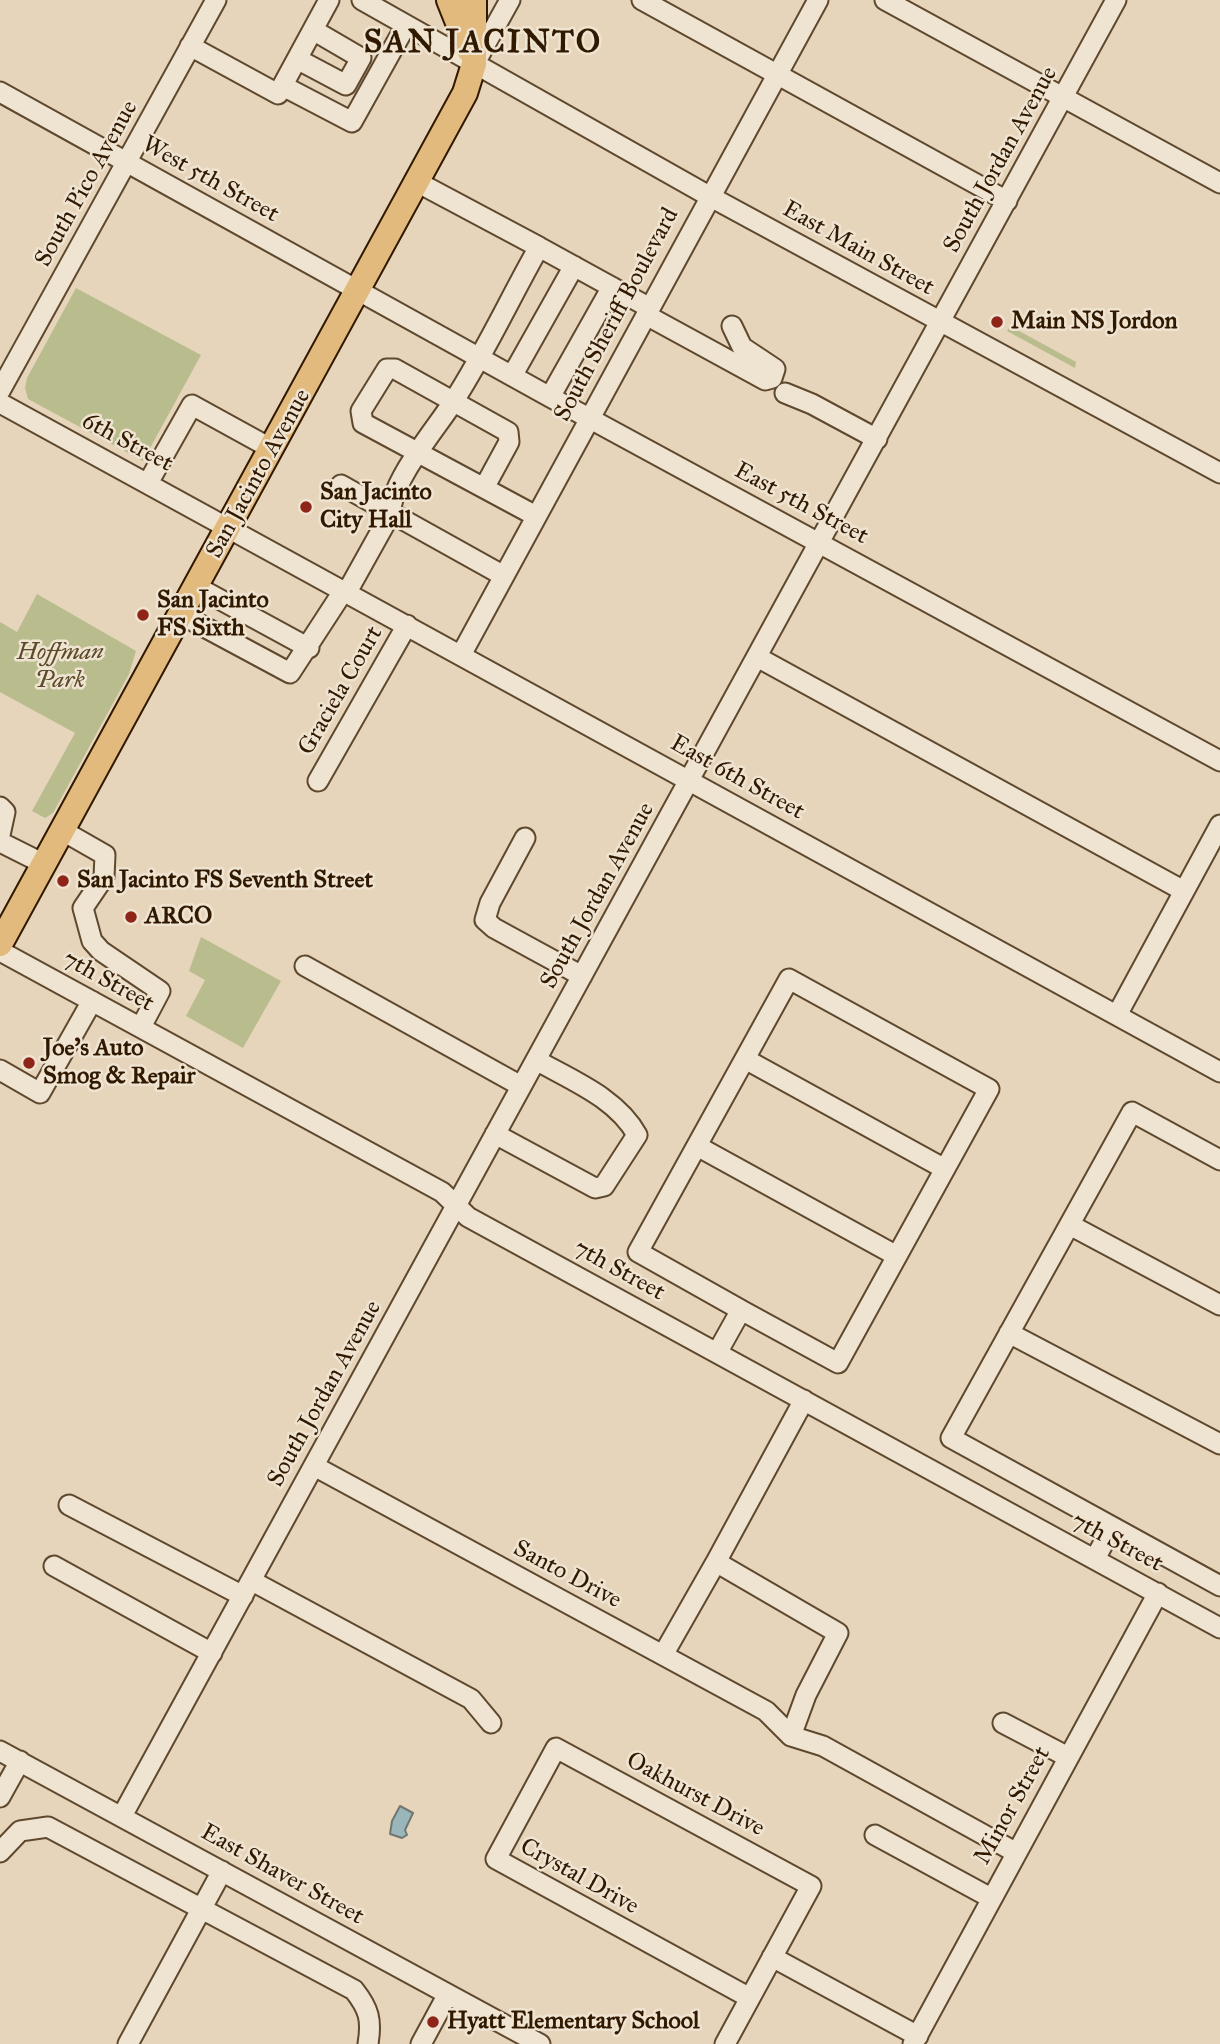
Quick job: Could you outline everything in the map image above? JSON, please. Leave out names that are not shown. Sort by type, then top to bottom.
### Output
[{"type":"main road","points":[[449,0],[474,64]]},
{"type":"main road","points":[[474,0],[474,64]]},
{"type":"main road","name":"San Jacinto Avenue","points":[[0,944],[465,93],[474,64]]},
{"type":"street","name":"South Pico Avenue","points":[[0,391],[215,0]]},
{"type":"street","points":[[190,46],[278,94],[329,0]]},
{"type":"street","name":"East Main Street","points":[[362,0],[709,196],[1220,473]]},
{"type":"street","name":"San Jacinto Avenue","points":[[474,64],[510,0]]},
{"type":"street","points":[[642,0],[1007,201]]},
{"type":"street","name":"South Sheriff Boulevard","points":[[461,654],[818,0]]},
{"type":"street","points":[[885,0],[1220,183]]},
{"type":"street","name":"South Jordan Avenue","points":[[122,1816],[1116,0]]},
{"type":"street","points":[[283,86],[352,122],[406,25]]},
{"type":"street","points":[[297,59],[346,85],[361,58],[313,30]]},
{"type":"street","name":"West 5th Street","points":[[0,92],[358,291]]},
{"type":"street","points":[[416,182],[612,287],[765,380],[772,378],[775,369],[741,346],[732,326]]},
{"type":"street","points":[[181,615],[290,673],[346,591],[391,513],[393,499],[418,452],[454,402],[539,247]]},
{"type":"street","points":[[512,376],[574,266]]},
{"type":"street","points":[[550,397],[612,287]]},
{"type":"street","name":"East 5th Street","points":[[358,291],[1220,761]]},
{"type":"street","points":[[484,488],[509,442],[510,434],[395,369],[384,371],[361,411],[361,420],[418,452],[484,488],[536,516]]},
{"type":"street","points":[[785,393],[812,404],[877,439]]},
{"type":"street","name":"6th Street","points":[[0,403],[230,527]]},
{"type":"street","points":[[148,483],[192,405],[272,449]]},
{"type":"street","points":[[341,485],[504,576]]},
{"type":"street","name":"East 6th Street","points":[[230,527],[1220,1072]]},
{"type":"street","points":[[197,587],[309,648]]},
{"type":"street","name":"Graciela Court","points":[[318,781],[407,625]]},
{"type":"street","points":[[757,657],[1184,891]]},
{"type":"street","points":[[0,807],[5,812],[0,835]]},
{"type":"street","points":[[1117,1015],[1220,825]]},
{"type":"street","points":[[63,831],[105,855],[104,877],[83,908],[93,941],[101,951],[160,991],[141,1027]]},
{"type":"street","points":[[525,838],[490,903],[485,920],[494,928],[582,976]]},
{"type":"street","points":[[0,842],[44,864]]},
{"type":"street","name":"7th Street","points":[[0,951],[442,1192],[468,1217],[1220,1628]]},
{"type":"street","points":[[304,966],[521,1086]]},
{"type":"street","points":[[789,979],[989,1089],[838,1363],[638,1252],[745,1059],[789,979]]},
{"type":"street","points":[[0,1070],[40,1093],[92,1001]]},
{"type":"street","points":[[745,1059],[944,1169]]},
{"type":"street","points":[[495,1134],[595,1188],[604,1186],[614,1174],[637,1135],[630,1121],[608,1102],[536,1060]]},
{"type":"street","points":[[1220,1160],[1132,1112],[951,1438],[1220,1586]]},
{"type":"street","points":[[697,1146],[897,1256]]},
{"type":"street","points":[[1070,1225],[1220,1306]]},
{"type":"street","points":[[718,1353],[741,1310]]},
{"type":"street","points":[[1009,1334],[1220,1444]]},
{"type":"street","points":[[663,1655],[804,1400]]},
{"type":"street","name":"Santo Drive","points":[[314,1466],[766,1711],[791,1736]]},
{"type":"street","points":[[69,1505],[248,1588],[471,1699],[491,1723]]},
{"type":"street","points":[[1095,1559],[1112,1527]]},
{"type":"street","points":[[716,1562],[838,1633],[806,1695],[791,1736],[823,1746],[1015,1852]]},
{"type":"street","points":[[54,1566],[212,1653]]},
{"type":"street","name":"Minor Street","points":[[916,2040],[1015,1852],[1158,1593]]},
{"type":"street","points":[[1003,1723],[1068,1758]]},
{"type":"street","name":"Oakhurst Drive","points":[[556,1748],[811,1886],[772,1957]]},
{"type":"street","name":"Crystal Drive","points":[[556,1748],[496,1859],[750,1998]]},
{"type":"street","name":"East Shaver Street","points":[[0,1751],[540,2044]]},
{"type":"street","points":[[0,1797],[20,1761]]},
{"type":"street","points":[[0,1852],[20,1831],[48,1827],[202,1907],[354,1990],[366,2006],[372,2022],[368,2044]]},
{"type":"street","points":[[875,1835],[991,1898]]},
{"type":"street","points":[[128,2044],[222,1871]]},
{"type":"street","points":[[725,2044],[772,1957],[916,2040]]},
{"type":"street","points":[[421,2044],[448,1994]]},
{"type":"green space","points":[[76,288],[201,355],[143,461],[28,399],[25,388],[27,378]]},
{"type":"green space","points":[[1010,326],[1076,362],[1075,368],[1007,331]]},
{"type":"green space","name":"Hoffman Park","points":[[37,594],[136,651],[129,674],[53,813],[45,818],[32,811],[75,733],[0,692],[0,622],[17,632]]},
{"type":"green space","points":[[201,937],[281,981],[243,1048],[186,1016],[205,980],[189,971]]},
{"type":"water","points":[[400,1806],[413,1813],[405,1830],[407,1835],[402,1838],[390,1834],[392,1821]]},
{"type":"place","name":"Main NS Jordon","points":[[997,322]]},
{"type":"place","name":"San Jacinto City Hall","points":[[306,507]]},
{"type":"place","name":"San Jacinto FS Sixth","points":[[143,615]]},
{"type":"place","name":"San Jacinto FS Seventh Street","points":[[63,881]]},
{"type":"place","name":"ARCO","points":[[131,917]]},
{"type":"place","name":"Joe's Auto Smog & Repair","points":[[29,1063]]},
{"type":"place","name":"Hyatt Elementary School","points":[[433,2022]]},
{"type":"district","name":"SAN JACINTO","points":[[483,44]]}]
